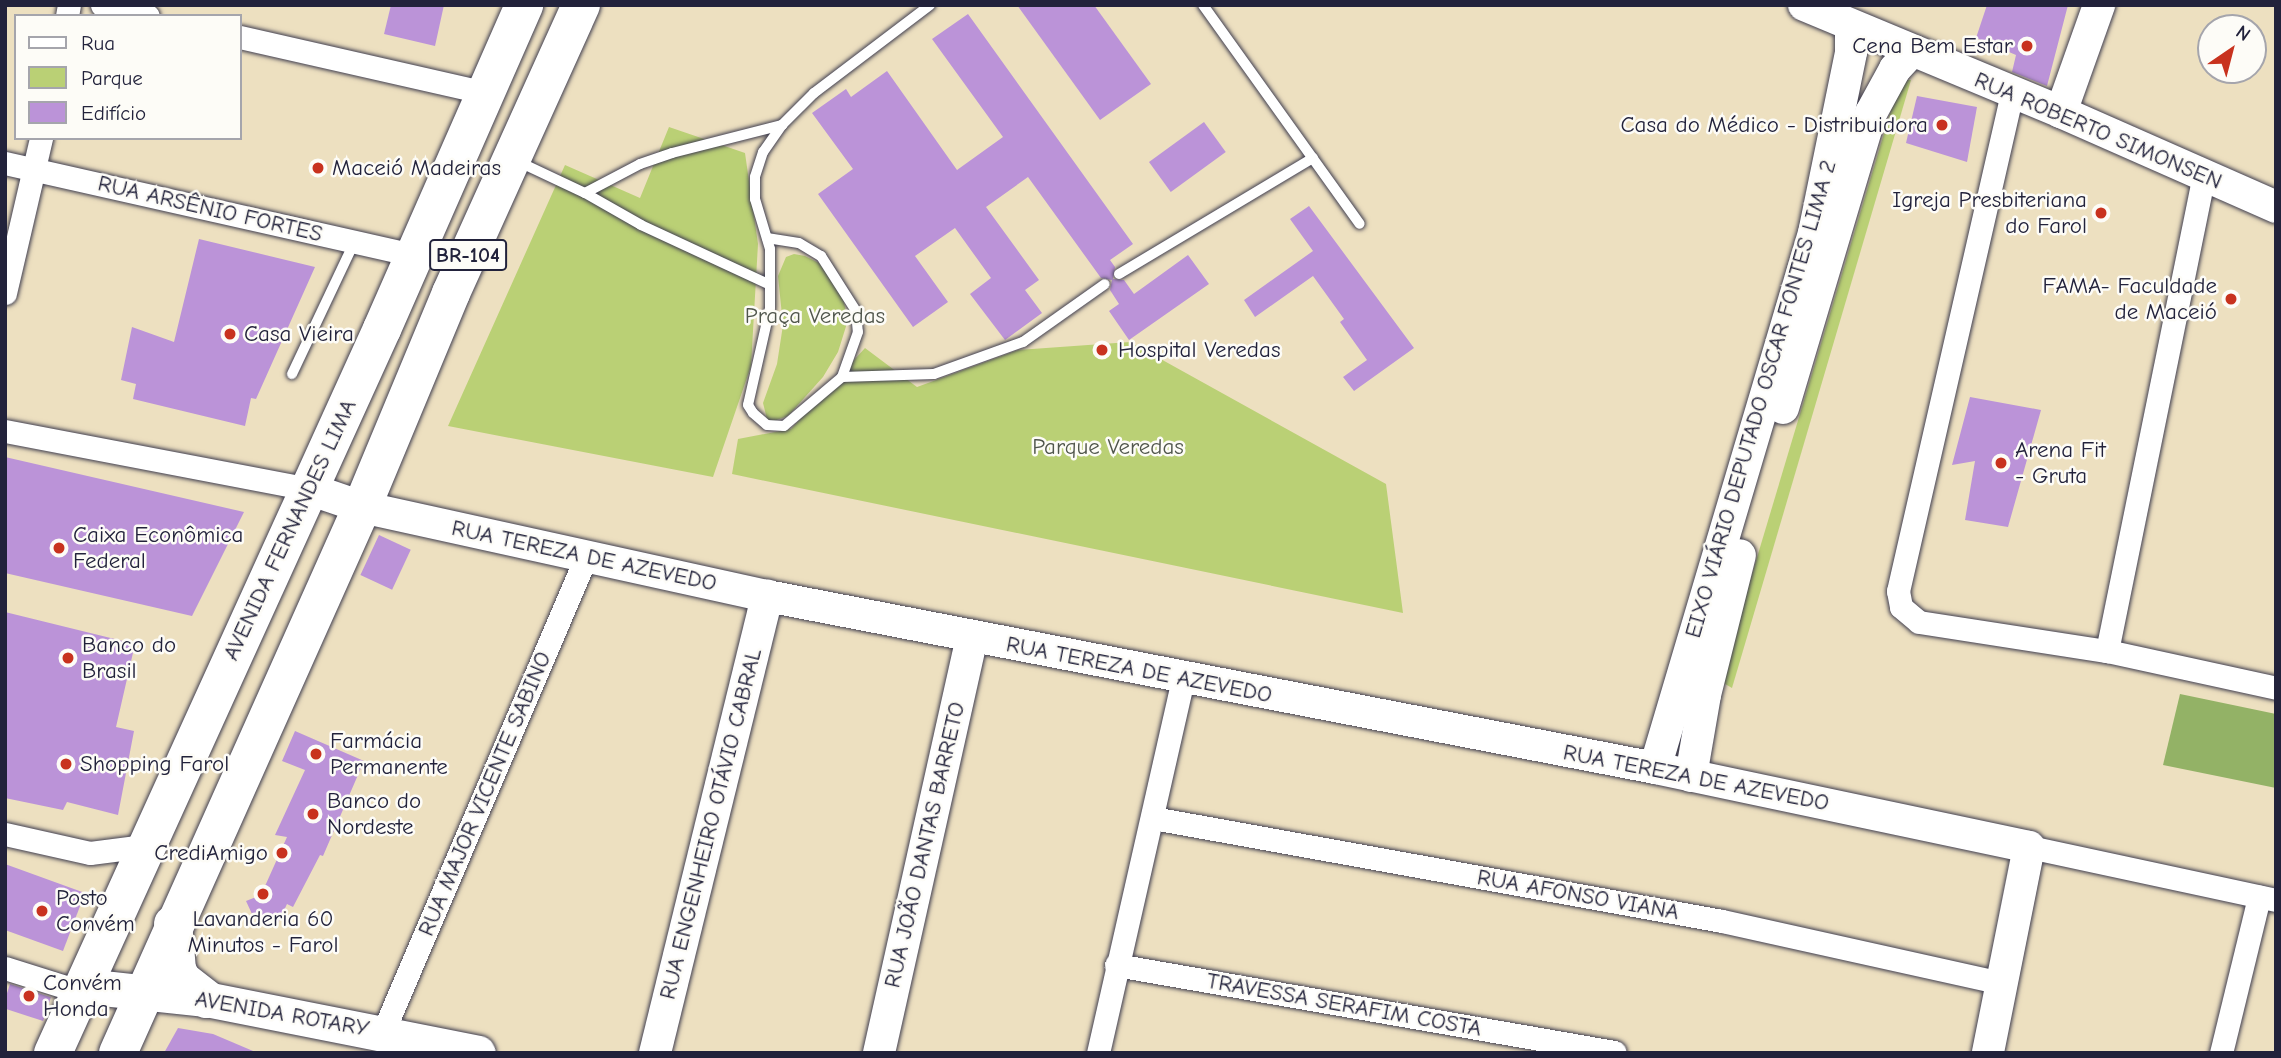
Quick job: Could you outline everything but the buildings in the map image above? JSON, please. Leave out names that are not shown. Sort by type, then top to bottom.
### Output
[{"type":"highway","name":"AVENIDA FERNANDES LIMA","points":[[53,1053],[309,489],[524,5]]},
{"type":"highway","name":"BR-104","points":[[118,1053],[173,924],[362,507],[511,158],[581,5]]},
{"type":"highway","points":[[173,924],[177,970],[182,980],[206,999]]},
{"type":"main road","name":"AVENIDA ROTARY","points":[[83,989],[206,999],[347,1025],[382,1043],[478,1053]]},
{"type":"street","points":[[102,5],[140,14]]},
{"type":"street","name":"RUA ROBERTO SIMONSEN","points":[[1804,5],[1854,16],[1911,52],[2061,112],[2276,207]]},
{"type":"street","points":[[2061,112],[2099,5]]},
{"type":"street","name":"EIXO VIÁRIO DEPUTADO OSCAR FONTES LIMA 2","points":[[1655,768],[1814,233],[1852,52],[1854,16]]},
{"type":"street","points":[[242,37],[485,93]]},
{"type":"street","name":"EIXO VIÁRIO DEPUTADO OSCAR FONTES LIMA 2","points":[[1691,776],[1705,695],[1728,596],[1871,113],[1895,69],[1911,52]]},
{"type":"street","points":[[2012,93],[1898,591],[1901,607],[1919,622],[2107,651],[2276,688]]},
{"type":"street","points":[[5,293],[41,140]]},
{"type":"street","name":"RUA ARSÊNIO FORTES","points":[[5,163],[414,255]]},
{"type":"street","points":[[2107,651],[2204,176]]},
{"type":"street","name":"RUA TEREZA DE AZEVEDO","points":[[5,431],[309,489],[362,507],[767,596],[1655,768],[2267,898]]},
{"type":"street","name":"RUA MAJOR VICENTE SABINO","points":[[382,1043],[586,556]]},
{"type":"street","name":"RUA ENGENHEIRO OTÁVIO CABRAL","points":[[655,1053],[767,596]]},
{"type":"street","name":"RUA JOÃO DANTAS BARRETO","points":[[879,1053],[972,637]]},
{"type":"street","points":[[1098,1053],[1183,678]]},
{"type":"street","name":"RUA AFONSO VIANA","points":[[1153,818],[1722,921],[2002,983]]},
{"type":"street","points":[[5,834],[90,853],[145,846]]},
{"type":"street","points":[[1988,1053],[2029,847]]},
{"type":"street","points":[[90,853],[128,885]]},
{"type":"street","points":[[2221,1053],[2267,898]]},
{"type":"street","name":"TRAVESSA SERAFIM COSTA","points":[[1116,965],[1614,1052]]},
{"type":"street","points":[[5,968],[83,989]]},
{"type":"lane","points":[[767,238],[799,243],[821,256],[856,311],[858,332],[842,377],[784,426],[768,425],[753,413],[748,405],[770,308],[767,238],[755,199],[755,177],[763,152],[782,125],[814,93],[930,5]]},
{"type":"lane","points":[[1203,5],[1360,224]]},
{"type":"lane","points":[[585,193],[640,164],[672,153],[782,125]]},
{"type":"lane","points":[[511,158],[585,193],[641,225],[770,285]]},
{"type":"lane","points":[[1119,274],[1313,159]]},
{"type":"lane","points":[[292,374],[355,241]]},
{"type":"lane","points":[[842,377],[934,374],[1023,342],[1105,285]]},
{"type":"green space","points":[[1900,80],[1911,80],[1732,688],[1720,681]]},
{"type":"green space","points":[[669,127],[745,153],[758,244],[751,366],[713,477],[448,426],[565,165],[640,198]]},
{"type":"green space","name":"Praça Veredas","points":[[794,254],[819,263],[842,294],[848,320],[838,352],[823,377],[788,416],[768,423],[763,403],[777,364],[783,325],[778,276],[786,257]]},
{"type":"green space","name":"Parque Veredas","points":[[1130,342],[1386,484],[1403,613],[732,474],[738,439],[791,429],[865,348],[917,387],[1018,350]]},
{"type":"green space","points":[[2180,694],[2276,714],[2276,788],[2163,765]]},
{"type":"place","name":"Cena Bem Estar","points":[[2027,46]]},
{"type":"place","name":"Casa do Médico - Distribuidora","points":[[1942,125]]},
{"type":"place","name":"Maceió Madeiras","points":[[318,168]]},
{"type":"place","name":"Igreja Presbiteriana do Farol","points":[[2101,213]]},
{"type":"place","name":"FAMA- Faculdade de Maceió","points":[[2231,299]]},
{"type":"place","name":"Casa Vieira","points":[[230,334]]},
{"type":"place","name":"Hospital Veredas","points":[[1102,350]]},
{"type":"place","name":"Arena Fit - Gruta","points":[[2001,463]]},
{"type":"place","name":"Caixa Econômica Federal","points":[[59,548]]},
{"type":"place","name":"Banco do Brasil","points":[[68,658]]},
{"type":"place","name":"Farmácia Permanente","points":[[316,754]]},
{"type":"place","name":"Shopping Farol","points":[[66,764]]},
{"type":"place","name":"Banco do Nordeste","points":[[313,814]]},
{"type":"place","name":"CrediAmigo","points":[[282,853]]},
{"type":"place","name":"Lavanderia 60 Minutos - Farol","points":[[263,894]]},
{"type":"place","name":"Posto Convém","points":[[42,911]]},
{"type":"place","name":"Convém Honda","points":[[29,996]]}]
